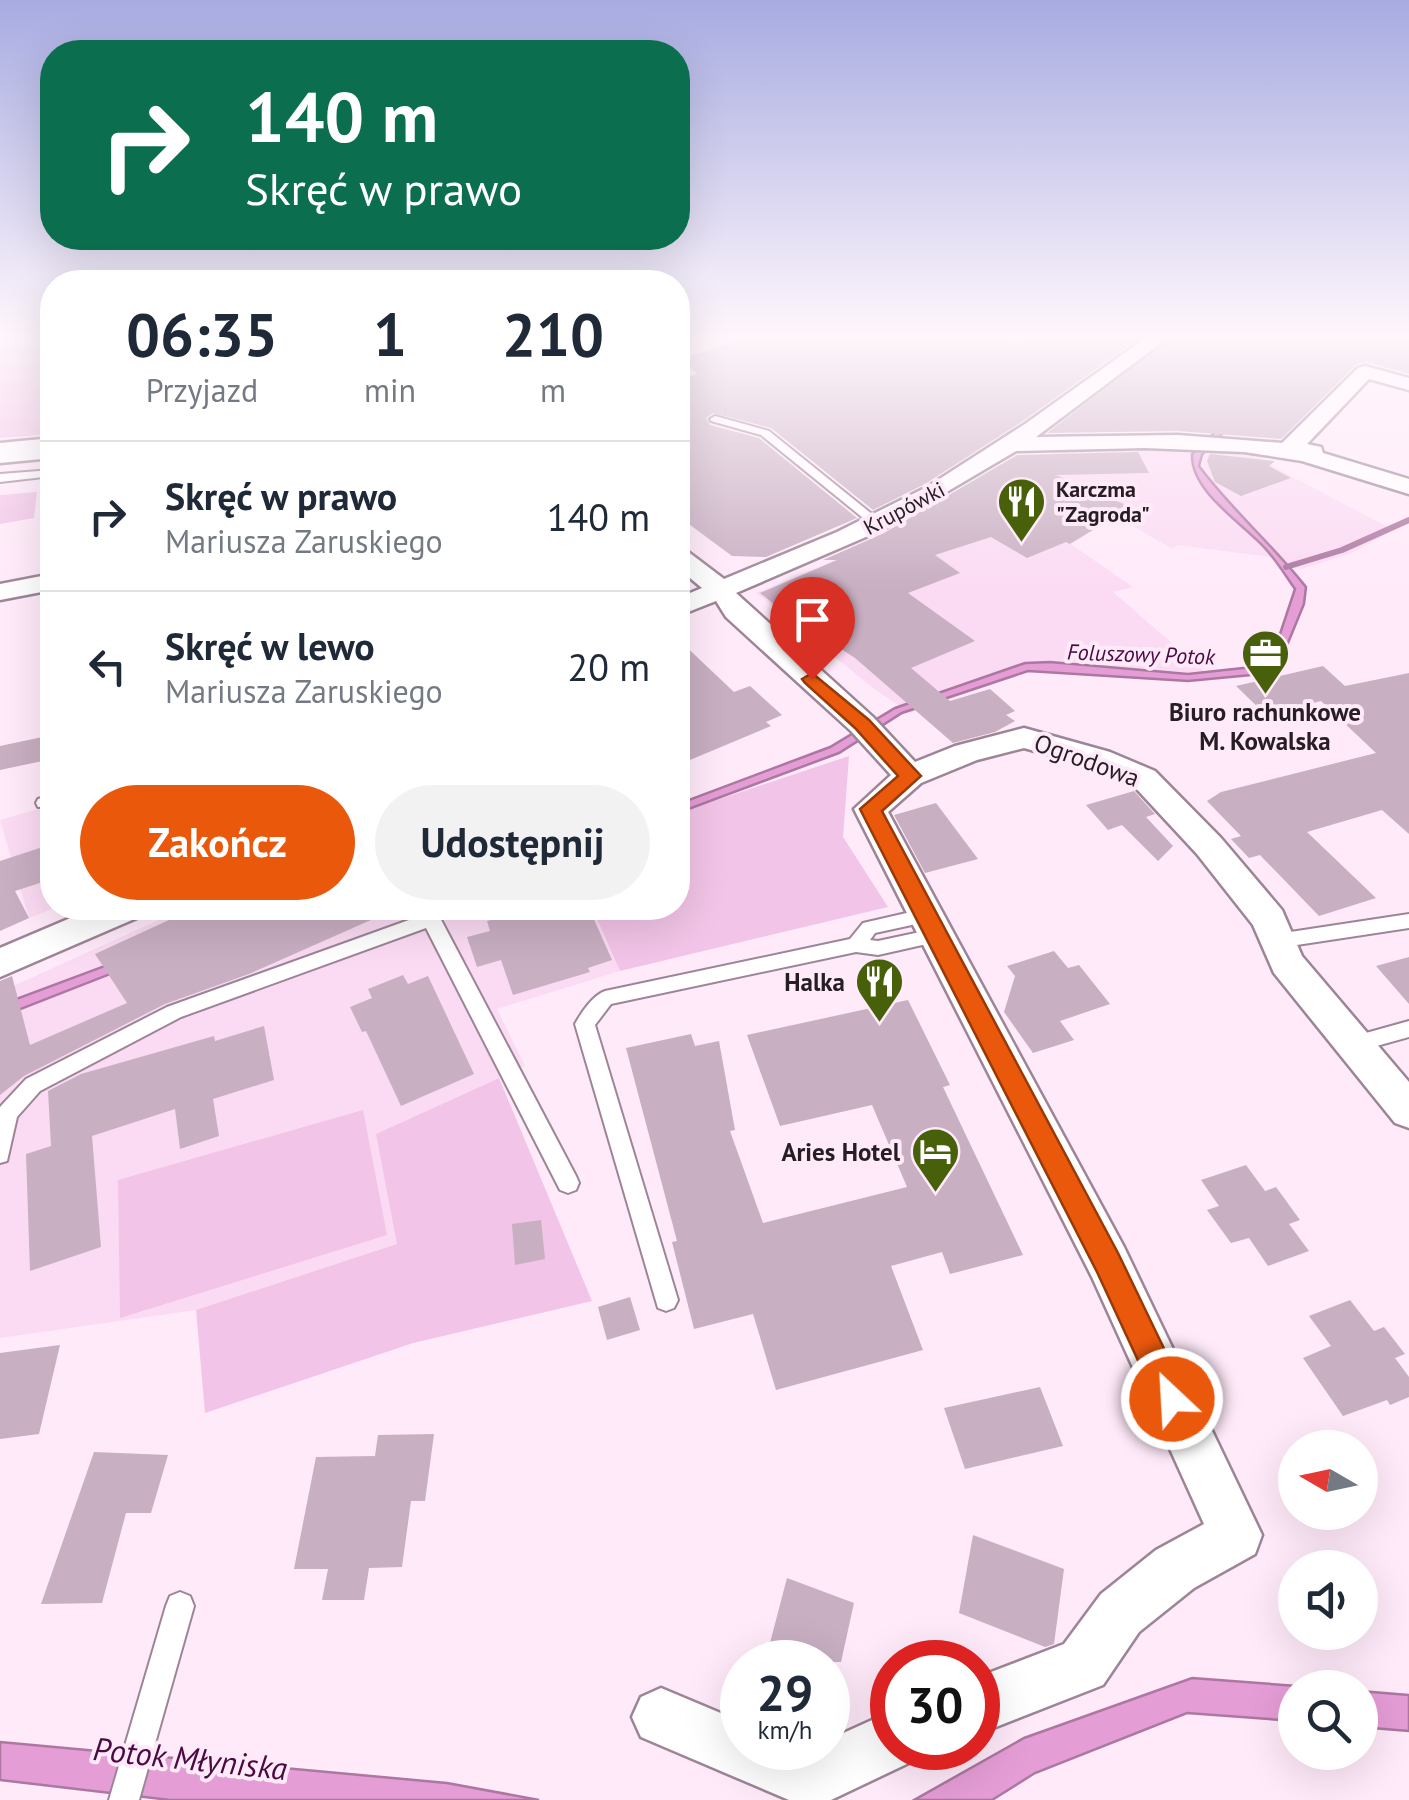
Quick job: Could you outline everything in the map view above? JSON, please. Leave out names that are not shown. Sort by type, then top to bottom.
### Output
[{"type":"street","name":"Krupówki","points":[[690,603],[878,523],[1014,444],[1045,421]]},
{"type":"street","points":[[1317,421],[1291,447],[1409,487]]},
{"type":"street","points":[[1014,444],[1206,443],[1304,452]]},
{"type":"street","points":[[0,453],[40,449]]},
{"type":"street","points":[[690,566],[898,762]]},
{"type":"street","points":[[0,592],[40,584]]},
{"type":"street","name":"Ogrodowa","points":[[929,926],[870,809],[898,762],[966,753],[1024,738],[1099,759],[1144,778],[1162,792],[1273,930],[1287,963],[1409,1111]]},
{"type":"street","points":[[0,964],[100,920]]},
{"type":"street","points":[[929,926],[1108,1262],[1236,1535],[1174,1569],[1120,1613],[1083,1665],[1000,1697]]},
{"type":"street","points":[[661,1717],[810,1778],[870,1750]]},
{"type":"lane","points":[[726,421],[765,432],[878,523]]},
{"type":"lane","points":[[0,478],[40,474]]},
{"type":"lane","points":[[0,1154],[7,1114],[33,1085],[174,1012],[411,920]]},
{"type":"lane","points":[[433,920],[568,1183]]},
{"type":"lane","points":[[1273,930],[1409,921]]},
{"type":"lane","points":[[666,1300],[585,1024],[604,998],[856,944],[878,948],[929,926]]},
{"type":"lane","points":[[1355,1044],[1409,1030]]},
{"type":"lane","points":[[124,1800],[180,1606]]},
{"type":"shaded area","points":[[0,421],[40,421],[40,435],[0,438]]},
{"type":"shaded area","points":[[1227,421],[1235,421],[1202,455],[1199,466],[1306,587],[1304,604],[1288,643],[1276,663],[1262,674],[1188,681],[1028,671],[902,713],[839,753],[690,809],[690,800],[830,747],[895,708],[1025,663],[1188,674],[1252,667],[1265,658],[1278,640],[1295,589],[1267,550],[1207,492],[1193,467],[1192,454]]},
{"type":"shaded area","points":[[1210,450],[1260,455],[1266,463],[1394,530],[1352,553],[1301,569],[1281,566],[1273,557],[1177,545],[1172,549],[1111,513],[1052,531],[1133,587],[1113,592],[1203,670],[1209,680],[1034,669],[910,713],[873,688],[756,593],[877,543],[1035,456],[1072,451]]},
{"type":"shaded area","points":[[37,492],[34,518],[0,524],[0,495]]},
{"type":"shaded area","points":[[849,756],[843,837],[888,907],[620,971],[597,920],[690,920],[690,809]]},
{"type":"shaded area","points":[[40,808],[40,914],[29,918],[0,820]]},
{"type":"shaded area","points":[[159,920],[597,920],[620,971],[497,1009],[525,1066],[376,1134],[398,1244],[196,1310],[0,1338],[0,992]]},
{"type":"shaded area","points":[[228,920],[248,920],[0,1017],[0,1005]]},
{"type":"shaded area","points":[[499,1078],[592,1301],[413,1343],[205,1413],[196,1310],[397,1244],[376,1134]]},
{"type":"shaded area","points":[[363,1110],[387,1235],[120,1318],[118,1180]]},
{"type":"shaded area","points":[[1192,1678],[1278,1685],[1278,1720],[1187,1713],[1035,1773],[992,1800],[914,1800],[967,1770],[1000,1770],[1000,1752],[1024,1738]]},
{"type":"shaded area","points":[[1378,1692],[1409,1695],[1409,1731],[1378,1728]]},
{"type":"shaded area","points":[[0,1742],[447,1783],[539,1800],[170,1800],[0,1780]]},
{"type":"building","points":[[690,421],[708,421],[710,425],[759,438],[857,518],[766,557],[732,556],[690,525]]},
{"type":"building","points":[[744,421],[1023,421],[925,484],[873,510],[771,428]]},
{"type":"building","points":[[1063,421],[1299,421],[1281,439],[1178,431],[1047,433]]},
{"type":"building","points":[[1138,452],[1149,473],[1056,475],[1131,507],[1070,544],[1066,542],[1027,558],[991,537],[935,555],[960,573],[908,593],[975,641],[911,668],[950,701],[990,689],[1015,711],[1006,715],[1015,721],[995,732],[953,743],[855,658],[838,647],[828,648],[760,593],[837,560],[823,560],[884,533],[1017,455]]},
{"type":"building","points":[[1210,454],[1275,461],[1269,466],[1291,478],[1241,496],[1215,482],[1207,461]]},
{"type":"building","points":[[690,650],[734,692],[750,686],[782,715],[766,722],[771,726],[690,760]]},
{"type":"building","points":[[1323,666],[1345,686],[1409,673],[1409,834],[1382,810],[1307,832],[1376,898],[1319,916],[1260,855],[1249,858],[1231,839],[1241,836],[1207,801],[1221,792],[1376,753],[1321,701],[1266,715],[1236,686]]},
{"type":"building","points":[[40,738],[40,762],[0,770],[0,746]]},
{"type":"building","points":[[1134,791],[1155,814],[1146,817],[1173,846],[1158,861],[1122,825],[1108,830],[1086,805]]},
{"type":"building","points":[[936,803],[978,859],[925,873],[894,815]]},
{"type":"building","points":[[40,848],[40,883],[15,891],[29,918],[0,931],[0,861]]},
{"type":"building","points":[[169,920],[371,920],[249,974],[165,1004],[24,1076],[0,1095],[0,981],[12,976],[30,1045],[127,1003],[95,954]]},
{"type":"building","points":[[594,920],[612,960],[588,968],[590,972],[513,995],[501,960],[477,967],[467,937],[490,931],[487,921]]},
{"type":"building","points":[[1054,951],[1068,968],[1079,965],[1110,1004],[1060,1021],[1074,1040],[1033,1053],[1004,1012],[1015,976],[1007,966]]},
{"type":"building","points":[[1409,957],[1409,1004],[1376,966]]},
{"type":"building","points":[[403,975],[408,984],[428,976],[474,1074],[401,1106],[366,1031],[362,1032],[350,1007],[372,998],[368,989]]},
{"type":"building","name":"Aries Hotel","points":[[908,1000],[950,1085],[943,1087],[1023,1255],[950,1274],[942,1252],[891,1266],[923,1350],[776,1390],[753,1314],[694,1329],[672,1242],[677,1241],[626,1048],[691,1034],[695,1046],[719,1041],[735,1130],[730,1131],[763,1223],[907,1187],[872,1105],[780,1126],[747,1035]]},
{"type":"building","points":[[264,1026],[274,1080],[213,1099],[219,1136],[180,1149],[175,1109],[92,1136],[101,1247],[30,1271],[26,1154],[51,1146],[48,1091],[81,1074],[214,1036],[215,1041]]},
{"type":"building","points":[[1246,1165],[1265,1191],[1276,1187],[1300,1220],[1289,1224],[1309,1251],[1268,1266],[1249,1238],[1231,1243],[1207,1210],[1219,1206],[1201,1180]]},
{"type":"building","points":[[541,1220],[545,1259],[515,1265],[512,1224]]},
{"type":"building","points":[[630,1297],[640,1330],[607,1340],[598,1307]]},
{"type":"building","points":[[1350,1300],[1374,1331],[1384,1327],[1405,1354],[1395,1358],[1409,1377],[1409,1397],[1390,1405],[1387,1400],[1343,1416],[1303,1358],[1331,1346],[1309,1316]]},
{"type":"building","points":[[60,1345],[39,1434],[0,1439],[0,1353]]},
{"type":"building","points":[[1040,1387],[1063,1446],[965,1469],[944,1408]]},
{"type":"building","points":[[434,1434],[425,1501],[411,1501],[402,1567],[369,1568],[364,1600],[322,1600],[328,1569],[294,1569],[316,1457],[375,1456],[378,1435]]},
{"type":"building","points":[[94,1452],[168,1455],[151,1513],[126,1513],[102,1603],[41,1604]]},
{"type":"building","points":[[973,1535],[1064,1569],[1054,1644],[1045,1647],[959,1613]]},
{"type":"building","points":[[787,1578],[854,1603],[846,1640],[771,1640]]},
{"type":"waterway","points":[[1286,567],[1342,550],[1409,520]]},
{"type":"place","name":"Karczma \"Zagroda\"","points":[[1021,544]]},
{"type":"place","name":"Biuro rachunkowe M. Kowalska","points":[[1265,696]]},
{"type":"place","name":"Halka","points":[[880,1024]]},
{"type":"place","name":"Aries Hotel","points":[[935,1194]]},
{"type":"route","points":[[812,679],[862,724],[910,776],[870,809],[1108,1262],[1172,1399]]},
{"type":"water label","name":"Foluszowy Potok","points":[[1141,654]]},
{"type":"water label","name":"Potok Młyniska","points":[[190,1759]]}]
